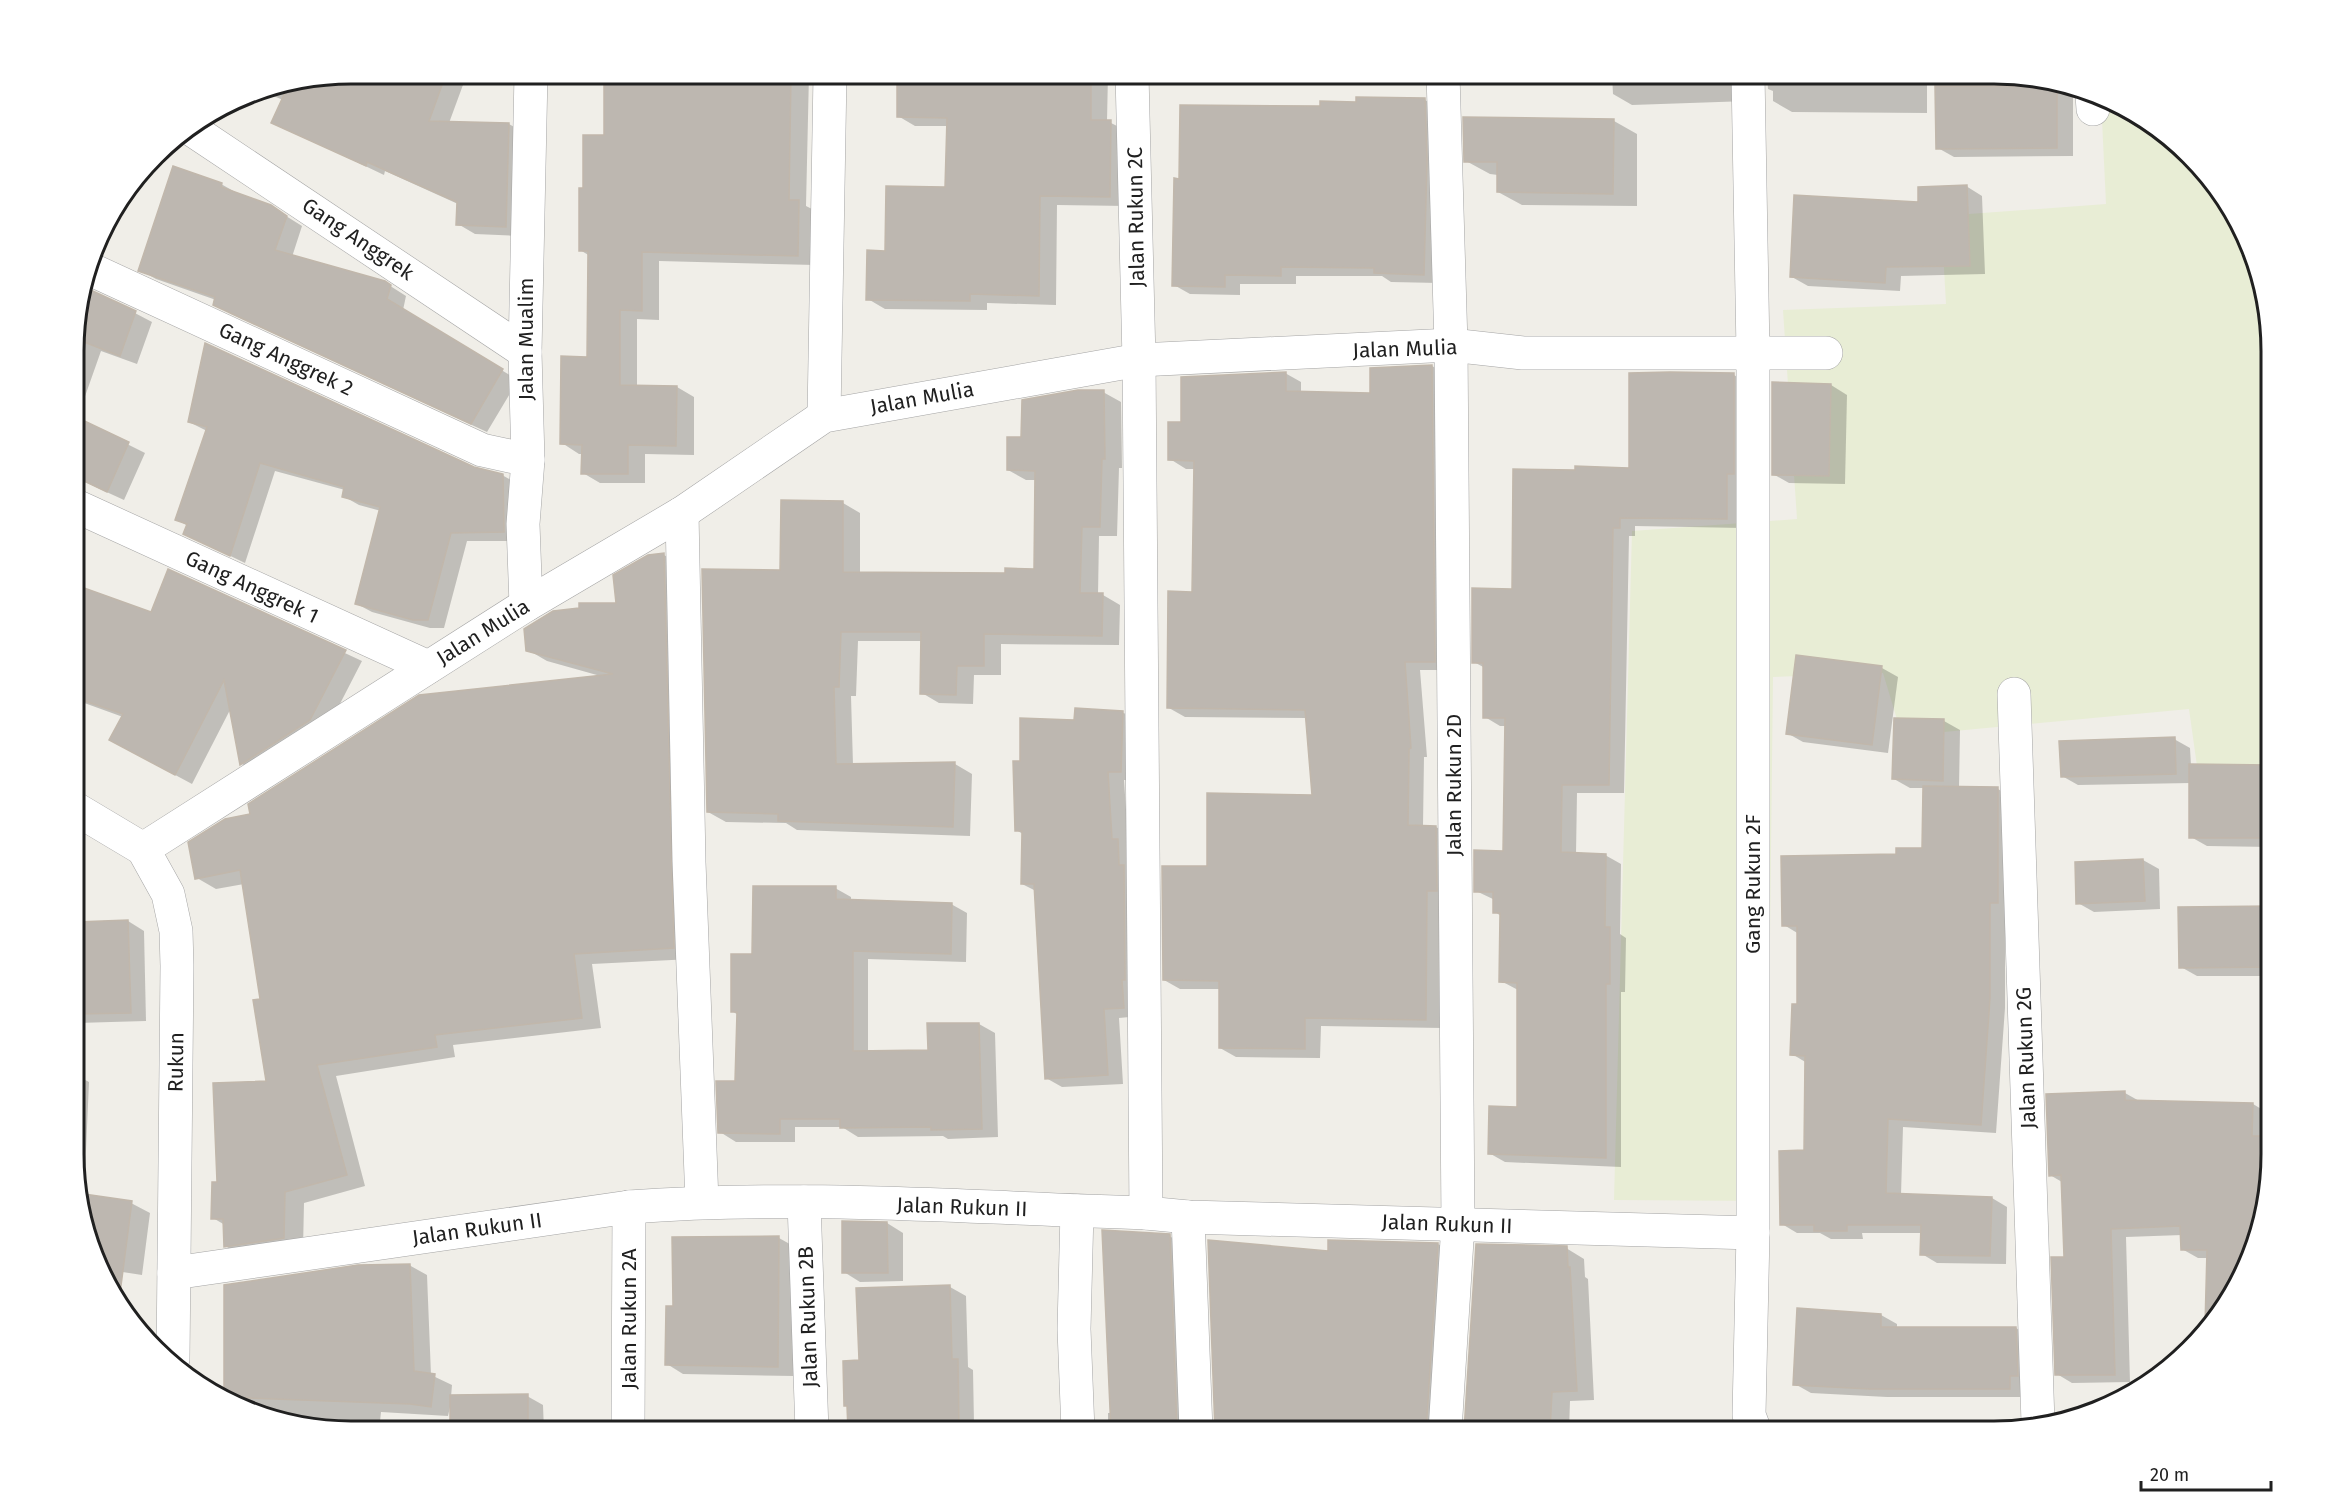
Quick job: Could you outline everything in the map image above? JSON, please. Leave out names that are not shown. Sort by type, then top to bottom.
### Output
[{"type":"street","name":"Jalan Mualim","points":[[526,605],[523,524],[528,460],[525,352],[531,84]]},
{"type":"street","points":[[824,416],[830,84]]},
{"type":"street","name":"Jalan Rukun 2C","points":[[1132,84],[1139,360],[1146,1213]]},
{"type":"street","name":"Jalan Rukun 2D","points":[[1443,84],[1451,345],[1458,1224],[1446,1421]]},
{"type":"street","name":"Gang Rukun 2F","points":[[1748,84],[1753,352],[1752,1421]]},
{"type":"street","name":"Gang Anggrek","points":[[197,133],[525,352]]},
{"type":"street","name":"Gang Anggrek 2","points":[[96,272],[482,450],[528,460]]},
{"type":"street","name":"Jalan Mulia","points":[[143,849],[526,605],[682,513],[824,416],[1139,360],[1451,345],[1523,353],[1826,353]]},
{"type":"street","name":"Gang Anggrek 1","points":[[84,510],[428,668]]},
{"type":"street","points":[[682,513],[689,862],[702,1202]]},
{"type":"street","name":"Jalan Rukun 2G","points":[[2014,694],[2038,1417]]},
{"type":"street","points":[[84,814],[143,849]]},
{"type":"street","name":"Rukun","points":[[143,849],[168,894],[176,931],[173,1353]]},
{"type":"street","name":"Jalan Rukun II","points":[[174,1273],[629,1207],[702,1202],[804,1202],[1146,1213],[1188,1217],[1753,1233]]},
{"type":"street","name":"Jalan Rukun 2B","points":[[804,1202],[812,1421]]},
{"type":"street","name":"Jalan Rukun 2A","points":[[628,1421],[629,1207]]},
{"type":"street","points":[[1077,1211],[1074,1329],[1078,1421]]},
{"type":"street","points":[[1188,1217],[1196,1421]]},
{"type":"green space","points":[[2101,107],[2156,139],[2195,175],[2216,203],[2233,233],[2252,282],[2259,316],[2261,351],[2261,803],[2202,802],[2189,709],[1902,736],[1883,673],[1773,677],[1767,1201],[1614,1200],[1632,531],[1797,519],[1783,310],[1946,304],[1941,216],[2106,204]]},
{"type":"building","points":[[351,84],[442,84],[429,121],[509,123],[506,227],[456,225],[457,202],[367,162],[366,166],[271,123],[285,92],[299,89]]},
{"type":"building","points":[[604,84],[791,84],[789,200],[799,200],[798,256],[642,252],[642,311],[620,310],[620,385],[677,386],[676,446],[628,445],[628,474],[581,474],[582,445],[560,444],[561,356],[587,357],[588,251],[579,251],[579,188],[583,188],[583,135],[604,135]]},
{"type":"building","points":[[897,84],[1091,84],[1091,120],[1111,120],[1110,197],[1040,196],[1039,296],[970,294],[970,301],[866,300],[867,250],[885,251],[886,186],[945,187],[947,118],[897,117]]},
{"type":"building","points":[[1935,86],[2029,86],[2057,92],[2057,148],[1936,149]]},
{"type":"building","points":[[1356,97],[1425,98],[1427,161],[1424,275],[1374,273],[1374,268],[1281,267],[1281,276],[1225,275],[1225,287],[1172,286],[1174,178],[1179,179],[1180,105],[1320,106],[1320,101],[1356,102]]},
{"type":"building","points":[[1463,117],[1614,119],[1613,194],[1497,192],[1497,162],[1464,162]]},
{"type":"building","points":[[173,166],[222,183],[221,187],[271,205],[287,216],[275,250],[385,281],[391,285],[387,299],[503,369],[471,424],[213,305],[215,297],[138,271]]},
{"type":"building","points":[[1967,185],[1970,266],[1886,267],[1885,283],[1790,277],[1794,195],[1918,202],[1918,187]]},
{"type":"building","points":[[91,290],[136,311],[120,356],[85,342],[86,316]]},
{"type":"building","points":[[205,343],[474,467],[503,474],[504,532],[451,533],[428,620],[413,620],[355,604],[380,507],[342,497],[344,487],[260,463],[230,556],[183,534],[187,524],[175,520],[207,427],[188,422]]},
{"type":"building","points":[[1432,365],[1435,662],[1405,662],[1411,748],[1409,749],[1408,825],[1436,826],[1437,891],[1427,891],[1426,1020],[1305,1018],[1305,1049],[1219,1048],[1219,981],[1163,980],[1162,866],[1207,866],[1207,793],[1312,795],[1305,710],[1167,708],[1168,591],[1192,592],[1194,461],[1168,460],[1168,422],[1181,422],[1181,377],[1286,372],[1286,391],[1370,393],[1370,368]]},
{"type":"building","points":[[1629,373],[1734,373],[1734,474],[1727,474],[1727,519],[1620,518],[1620,528],[1613,528],[1609,785],[1562,785],[1561,852],[1606,854],[1605,927],[1610,927],[1610,984],[1606,984],[1606,1158],[1488,1154],[1489,1106],[1517,1107],[1517,983],[1499,982],[1500,913],[1493,913],[1493,892],[1474,892],[1474,850],[1503,851],[1505,718],[1483,718],[1483,663],[1472,663],[1472,588],[1512,589],[1513,469],[1575,470],[1575,466],[1629,468]]},
{"type":"building","points":[[1772,382],[1831,384],[1829,476],[1772,475]]},
{"type":"building","points":[[1078,390],[1104,390],[1105,459],[1102,459],[1100,527],[1082,527],[1080,593],[1103,593],[1102,636],[984,634],[984,666],[957,666],[956,695],[920,694],[921,632],[841,632],[839,687],[834,687],[836,764],[955,762],[953,827],[778,821],[778,814],[707,812],[702,569],[780,570],[781,500],[843,501],[843,572],[1005,573],[1005,568],[1034,569],[1035,471],[1007,470],[1007,437],[1021,437],[1022,400]]},
{"type":"building","points":[[84,421],[129,442],[107,492],[84,481]]},
{"type":"building","points":[[664,553],[674,948],[574,954],[582,1018],[435,1035],[437,1047],[317,1065],[347,1175],[285,1192],[284,1238],[224,1247],[223,1219],[211,1219],[212,1182],[217,1182],[213,1083],[266,1081],[253,1000],[260,999],[240,870],[195,879],[188,842],[225,819],[250,814],[248,804],[419,695],[613,674],[526,651],[524,629],[553,611],[579,608],[579,603],[616,603],[613,575],[648,555]]},
{"type":"building","points":[[168,569],[346,650],[310,720],[240,765],[224,680],[175,775],[109,740],[123,714],[84,701],[84,588],[151,612]]},
{"type":"building","points":[[1796,655],[1882,666],[1872,745],[1786,734]]},
{"type":"building","points":[[1075,708],[1123,711],[1121,772],[1108,772],[1112,839],[1118,839],[1119,865],[1124,865],[1125,980],[1122,980],[1124,1008],[1104,1009],[1108,1075],[1045,1079],[1034,884],[1021,884],[1022,831],[1015,831],[1013,761],[1020,761],[1020,718],[1074,720]]},
{"type":"building","points":[[1894,718],[1944,719],[1943,781],[1892,779]]},
{"type":"building","points":[[2175,737],[2176,774],[2061,777],[2059,741]]},
{"type":"building","points":[[2189,764],[2261,765],[2261,838],[2189,838]]},
{"type":"building","points":[[1923,786],[1998,787],[1998,903],[1990,903],[1990,998],[1981,1125],[1888,1119],[1886,1193],[1992,1197],[1990,1256],[1920,1255],[1921,1225],[1847,1225],[1847,1231],[1814,1231],[1814,1225],[1780,1225],[1779,1151],[1804,1150],[1805,1056],[1790,1055],[1792,1004],[1797,1004],[1797,926],[1782,926],[1781,856],[1896,854],[1896,848],[1922,848]]},
{"type":"building","points":[[2143,859],[2145,901],[2076,904],[2075,862]]},
{"type":"building","points":[[753,886],[836,886],[836,899],[952,903],[951,954],[853,951],[853,1051],[928,1050],[927,1023],[979,1023],[982,1129],[840,1128],[840,1119],[780,1119],[780,1134],[718,1133],[716,1081],[735,1081],[737,1012],[731,1012],[731,954],[752,954]]},
{"type":"building","points":[[2261,906],[2261,967],[2179,968],[2178,907]]},
{"type":"building","points":[[128,920],[131,1013],[84,1014],[84,922]]},
{"type":"building","points":[[2125,1091],[2125,1100],[2253,1103],[2252,1136],[2261,1136],[2256,1206],[2241,1256],[2225,1287],[2205,1317],[2207,1250],[2181,1250],[2180,1226],[2111,1229],[2115,1375],[2055,1375],[2051,1257],[2064,1257],[2061,1175],[2049,1176],[2046,1094]]},
{"type":"building","points":[[87,1194],[132,1201],[121,1288],[98,1240]]},
{"type":"building","points":[[842,1221],[887,1222],[888,1273],[842,1273]]},
{"type":"building","points":[[1102,1230],[1170,1234],[1177,1421],[1111,1421]]},
{"type":"building","points":[[779,1236],[778,1367],[665,1365],[666,1306],[673,1306],[672,1237]]},
{"type":"building","points":[[1208,1240],[1328,1251],[1328,1240],[1438,1243],[1427,1421],[1215,1421]]},
{"type":"building","points":[[1476,1244],[1567,1246],[1577,1391],[1552,1392],[1551,1421],[1465,1421]]},
{"type":"building","points":[[410,1264],[414,1371],[435,1374],[431,1407],[410,1404],[242,1398],[224,1388],[224,1285],[358,1265]]},
{"type":"building","points":[[950,1285],[952,1359],[958,1359],[959,1421],[848,1421],[847,1406],[844,1406],[843,1361],[859,1360],[856,1288]]},
{"type":"building","points":[[1797,1308],[1881,1314],[1881,1327],[2016,1327],[2018,1376],[2010,1376],[2010,1389],[1870,1389],[1793,1385]]},
{"type":"building","points":[[528,1394],[528,1421],[450,1421],[450,1395]]}]
